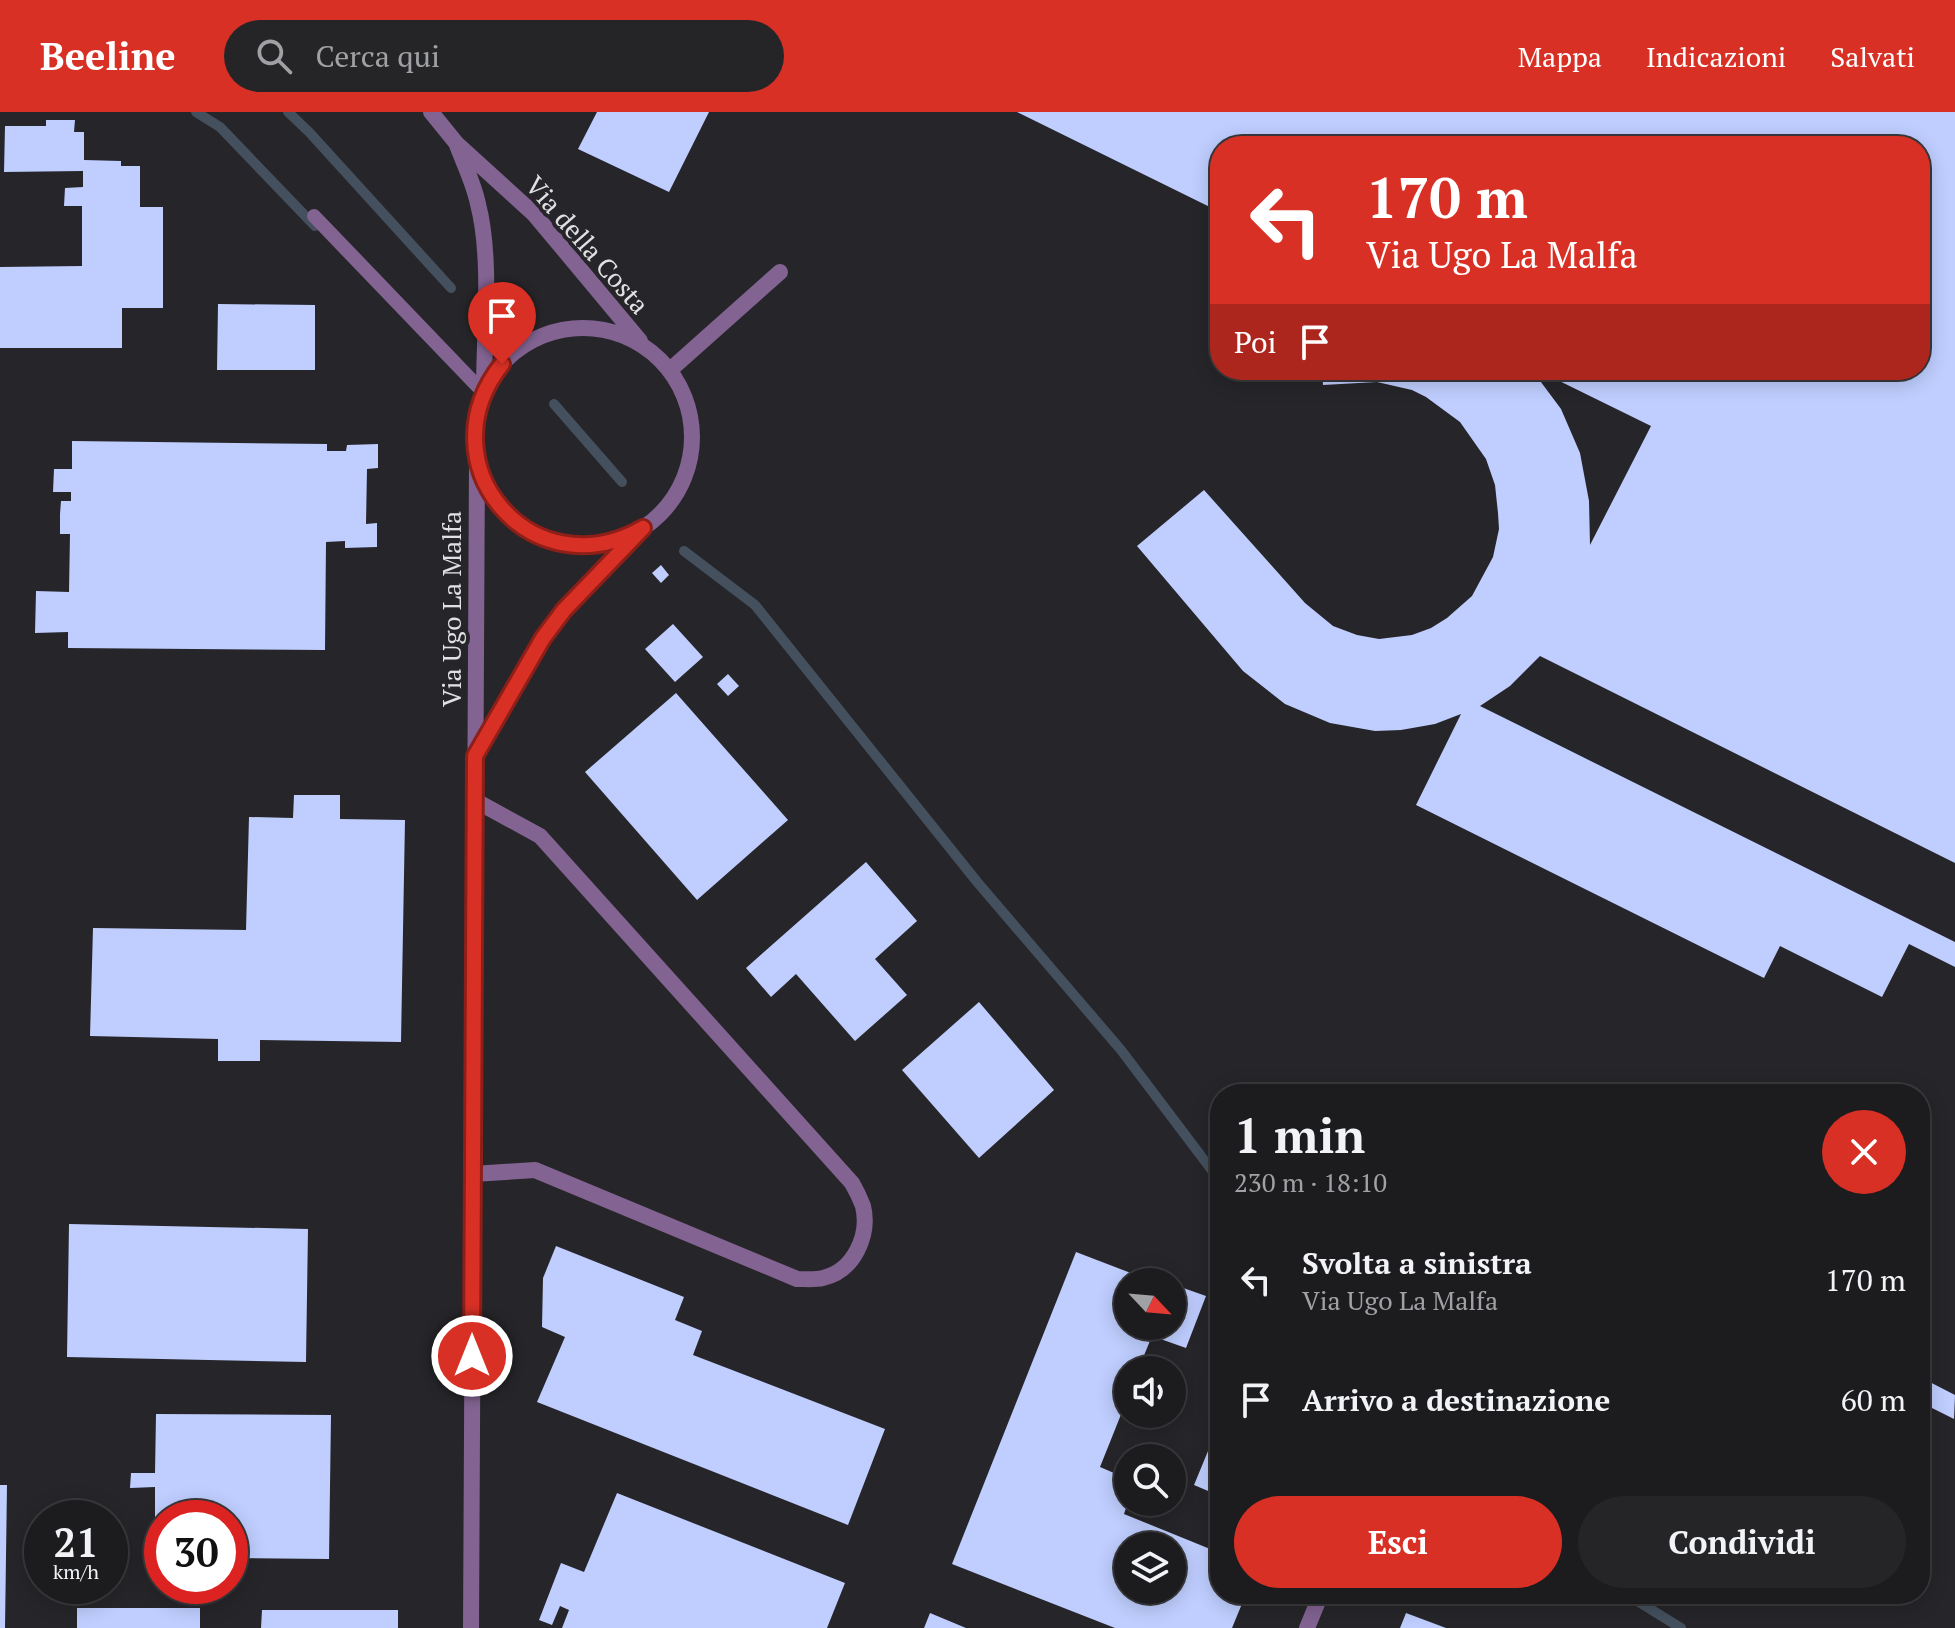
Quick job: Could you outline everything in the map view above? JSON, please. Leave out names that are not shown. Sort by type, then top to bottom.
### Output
[{"type":"street","name":"Via della Costa","points":[[431,112],[457,144],[534,214],[645,347]]},
{"type":"street","name":"Via della Costa","points":[[457,144],[479,204],[482,228],[485,262],[484,393]]},
{"type":"street","points":[[670,370],[780,272]]},
{"type":"street","name":"Via Ugo La Malfa","points":[[471,1628],[476,423],[484,393],[494,375],[515,352],[530,342],[553,332],[585,328],[616,333],[645,347],[670,370],[688,409],[692,435],[690,458],[677,492],[656,518],[564,610],[538,648],[475,756]]},
{"type":"street","name":"Via Ugo La Malfa","points":[[477,461],[487,488],[504,512],[524,528],[546,539],[574,545],[594,545],[614,541],[643,528]]},
{"type":"street","points":[[473,1174],[535,1170],[797,1279],[823,1278],[835,1274],[852,1258],[864,1230],[863,1207],[852,1183],[540,836],[476,801]]},
{"type":"street","points":[[1307,1628],[1317,1604]]},
{"type":"lane","points":[[314,216],[484,393]]},
{"type":"building","points":[[597,112],[709,112],[669,192],[578,149]]},
{"type":"building","points":[[1017,112],[1955,112],[1955,863],[1540,656],[1510,686],[1480,706],[1955,942],[1955,967],[1909,944],[1882,997],[1780,946],[1764,978],[1416,805],[1461,714],[1435,724],[1375,731],[1330,723],[1285,704],[1243,671],[1137,546],[1204,490],[1305,603],[1333,626],[1379,639],[1412,635],[1447,618],[1472,596],[1493,557],[1499,529],[1498,513],[1495,485],[1486,459],[1460,422],[1412,390],[1377,382],[1323,385],[1323,380],[1539,380],[1561,409],[1580,453],[1589,501],[1590,545],[1651,426],[1557,380],[1930,380],[1930,136],[1210,136],[1210,207]]},
{"type":"building","points":[[46,120],[75,120],[74,132],[84,132],[84,160],[121,161],[121,166],[140,166],[140,207],[163,207],[163,308],[122,308],[122,348],[0,348],[0,267],[82,266],[82,206],[64,206],[65,188],[83,187],[83,171],[4,172],[5,126],[46,126]]},
{"type":"building","points":[[218,304],[315,305],[315,370],[217,370]]},
{"type":"building","points":[[72,441],[327,444],[327,451],[346,451],[347,445],[378,444],[378,468],[367,469],[366,524],[377,523],[377,547],[345,548],[345,541],[326,542],[325,650],[68,648],[68,632],[35,633],[36,591],[69,592],[70,534],[60,534],[60,514],[61,501],[71,501],[71,492],[53,492],[54,469],[72,469]]},
{"type":"building","points":[[661,565],[669,575],[661,583],[652,573]]},
{"type":"building","points":[[673,624],[703,657],[675,682],[645,649]]},
{"type":"building","points":[[728,674],[739,686],[728,696],[717,684]]},
{"type":"building","points":[[676,693],[788,820],[697,900],[585,772]]},
{"type":"building","points":[[294,795],[340,795],[340,819],[405,820],[401,1042],[260,1040],[260,1061],[218,1061],[218,1039],[90,1036],[93,928],[246,930],[249,817],[293,818]]},
{"type":"building","points":[[866,862],[917,921],[875,959],[907,995],[855,1041],[796,974],[771,997],[746,968]]},
{"type":"building","points":[[979,1002],[1054,1090],[979,1158],[902,1070]]},
{"type":"building","points":[[69,1224],[308,1229],[306,1362],[67,1357]]},
{"type":"building","points":[[556,1246],[684,1297],[675,1320],[702,1331],[693,1355],[885,1429],[848,1525],[537,1402],[565,1337],[542,1327],[543,1278]]},
{"type":"building","points":[[1076,1252],[1118,1268],[1114,1268],[1114,1340],[1150,1340],[1144,1356],[1114,1356],[1116,1428],[1100,1467],[1114,1473],[1114,1516],[1129,1516],[1168,1532],[1114,1532],[1114,1604],[1186,1604],[1186,1539],[1210,1549],[1210,1604],[1242,1604],[1232,1628],[1115,1628],[952,1564]]},
{"type":"building","points":[[1186,1289],[1206,1296],[1186,1348],[1163,1340],[1186,1340]]},
{"type":"building","points":[[1930,1382],[1955,1395],[1954,1419],[1930,1407]]},
{"type":"building","points":[[156,1414],[331,1415],[329,1559],[248,1558],[248,1500],[155,1500],[155,1487],[130,1488],[131,1473],[155,1473]]},
{"type":"building","points":[[1210,1446],[1210,1492],[1194,1485]]},
{"type":"building","points":[[0,1485],[7,1485],[5,1628],[0,1628]]},
{"type":"building","points":[[617,1493],[845,1583],[827,1628],[562,1628],[569,1610],[560,1606],[552,1625],[539,1620],[561,1563],[584,1572]]},
{"type":"building","points":[[77,1608],[200,1608],[200,1628],[77,1628]]},
{"type":"building","points":[[262,1610],[398,1610],[398,1628],[261,1628]]},
{"type":"building","points":[[930,1613],[966,1628],[924,1628]]},
{"type":"building","points":[[1406,1613],[1446,1628],[1400,1628]]},
{"type":"waterway","points":[[196,112],[220,127],[315,226]]},
{"type":"waterway","points":[[288,112],[451,288]]},
{"type":"waterway","points":[[554,404],[622,482]]},
{"type":"waterway","points":[[684,551],[755,605],[978,883],[1121,1050],[1210,1168]]},
{"type":"waterway","points":[[1642,1604],[1681,1628]]},
{"type":"route","points":[[472,1356],[475,756],[543,638],[564,610],[643,528],[603,544],[574,545],[532,533],[504,512],[482,477],[475,439],[484,393],[502,364]]}]
